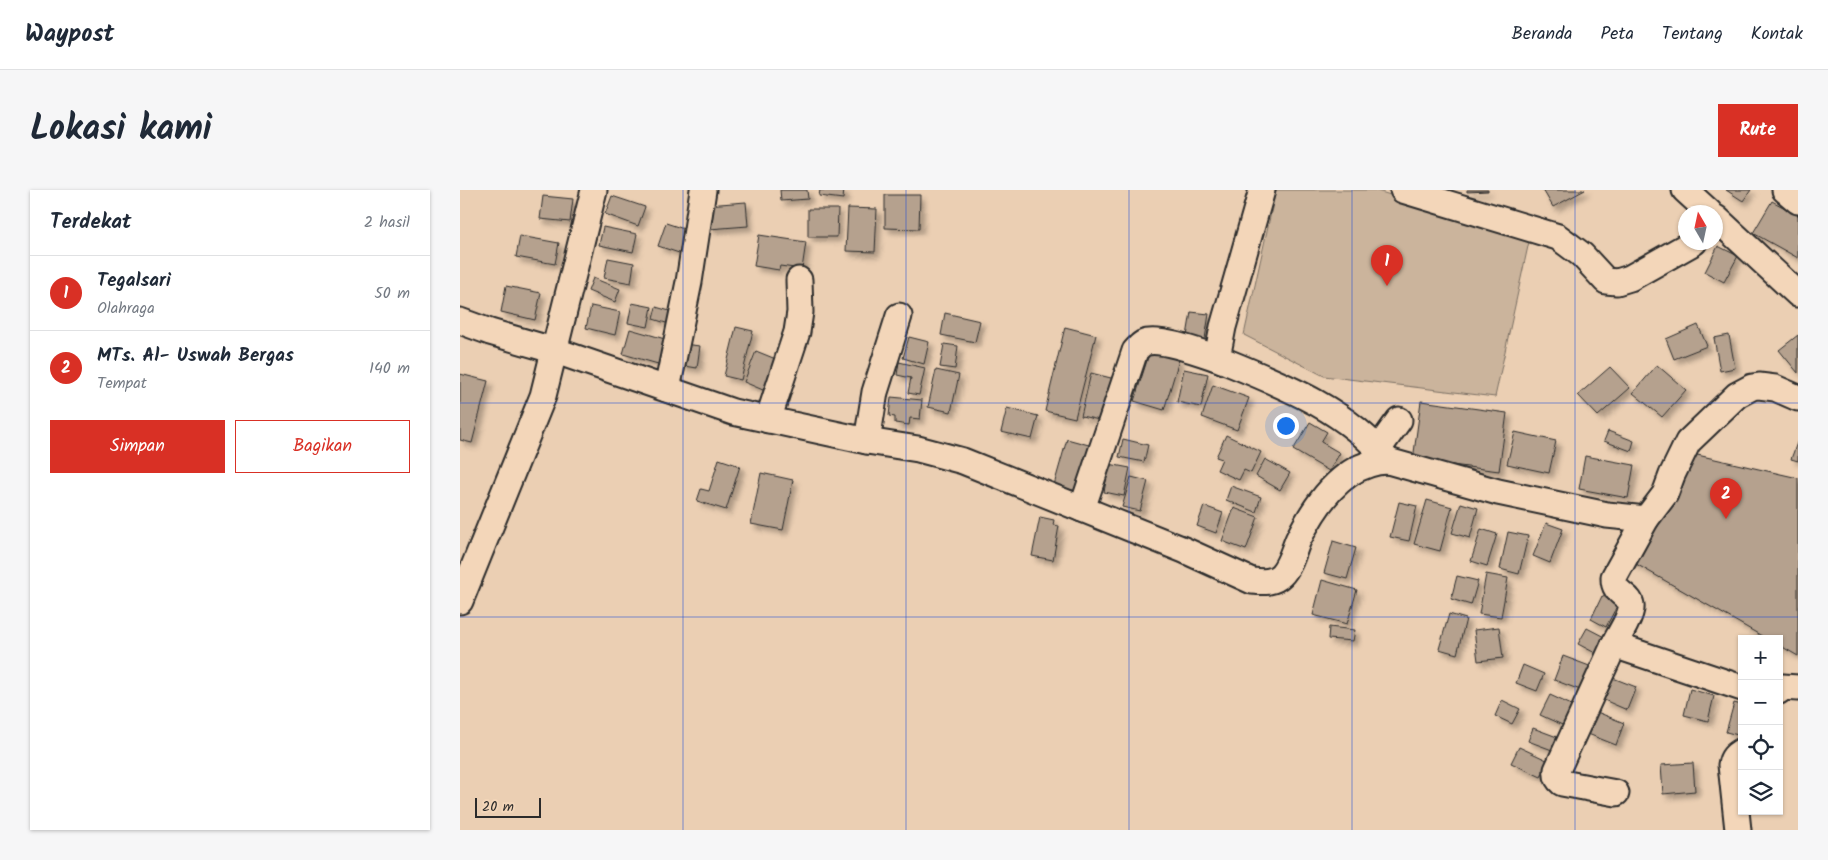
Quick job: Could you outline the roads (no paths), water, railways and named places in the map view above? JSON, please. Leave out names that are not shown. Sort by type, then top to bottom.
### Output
[{"type":"street","points":[[460,601],[544,396],[594,190]]},
{"type":"street","points":[[667,389],[690,282],[703,190]]},
{"type":"street","points":[[1217,358],[1223,327],[1262,190]]},
{"type":"street","points":[[1403,190],[1558,237],[1582,256],[1606,281],[1617,282],[1630,278],[1680,250]]},
{"type":"street","points":[[1685,190],[1700,205]]},
{"type":"street","points":[[1785,190],[1798,201]]},
{"type":"street","points":[[1723,228],[1798,294]]},
{"type":"street","points":[[768,420],[797,332],[800,312],[799,280]]},
{"type":"street","points":[[867,441],[874,392],[899,316]]},
{"type":"street","points":[[460,322],[556,351],[732,412],[867,441],[918,449],[963,461],[1184,550],[1252,580],[1269,582],[1281,575],[1287,567],[1308,523],[1338,482],[1346,475],[1376,461],[1384,455],[1399,420]]},
{"type":"street","points":[[1082,509],[1135,351],[1143,343],[1155,341],[1191,349],[1217,358],[1299,393],[1327,409],[1384,455],[1498,492],[1607,515],[1646,518]]},
{"type":"street","points":[[1616,793],[1562,783],[1556,775],[1631,608],[1629,598],[1613,584],[1614,577],[1646,518],[1665,494],[1688,442],[1737,395],[1752,387],[1775,388],[1798,398]]},
{"type":"street","points":[[1614,644],[1738,687]]},
{"type":"street","points":[[1783,687],[1798,688]]},
{"type":"street","points":[[1738,753],[1731,760],[1731,766],[1738,830]]},
{"type":"place","name":"Tegalsari","points":[[1387,286]]},
{"type":"place","name":"MTs. Al- Uswah Bergas","points":[[1726,519]]}]
